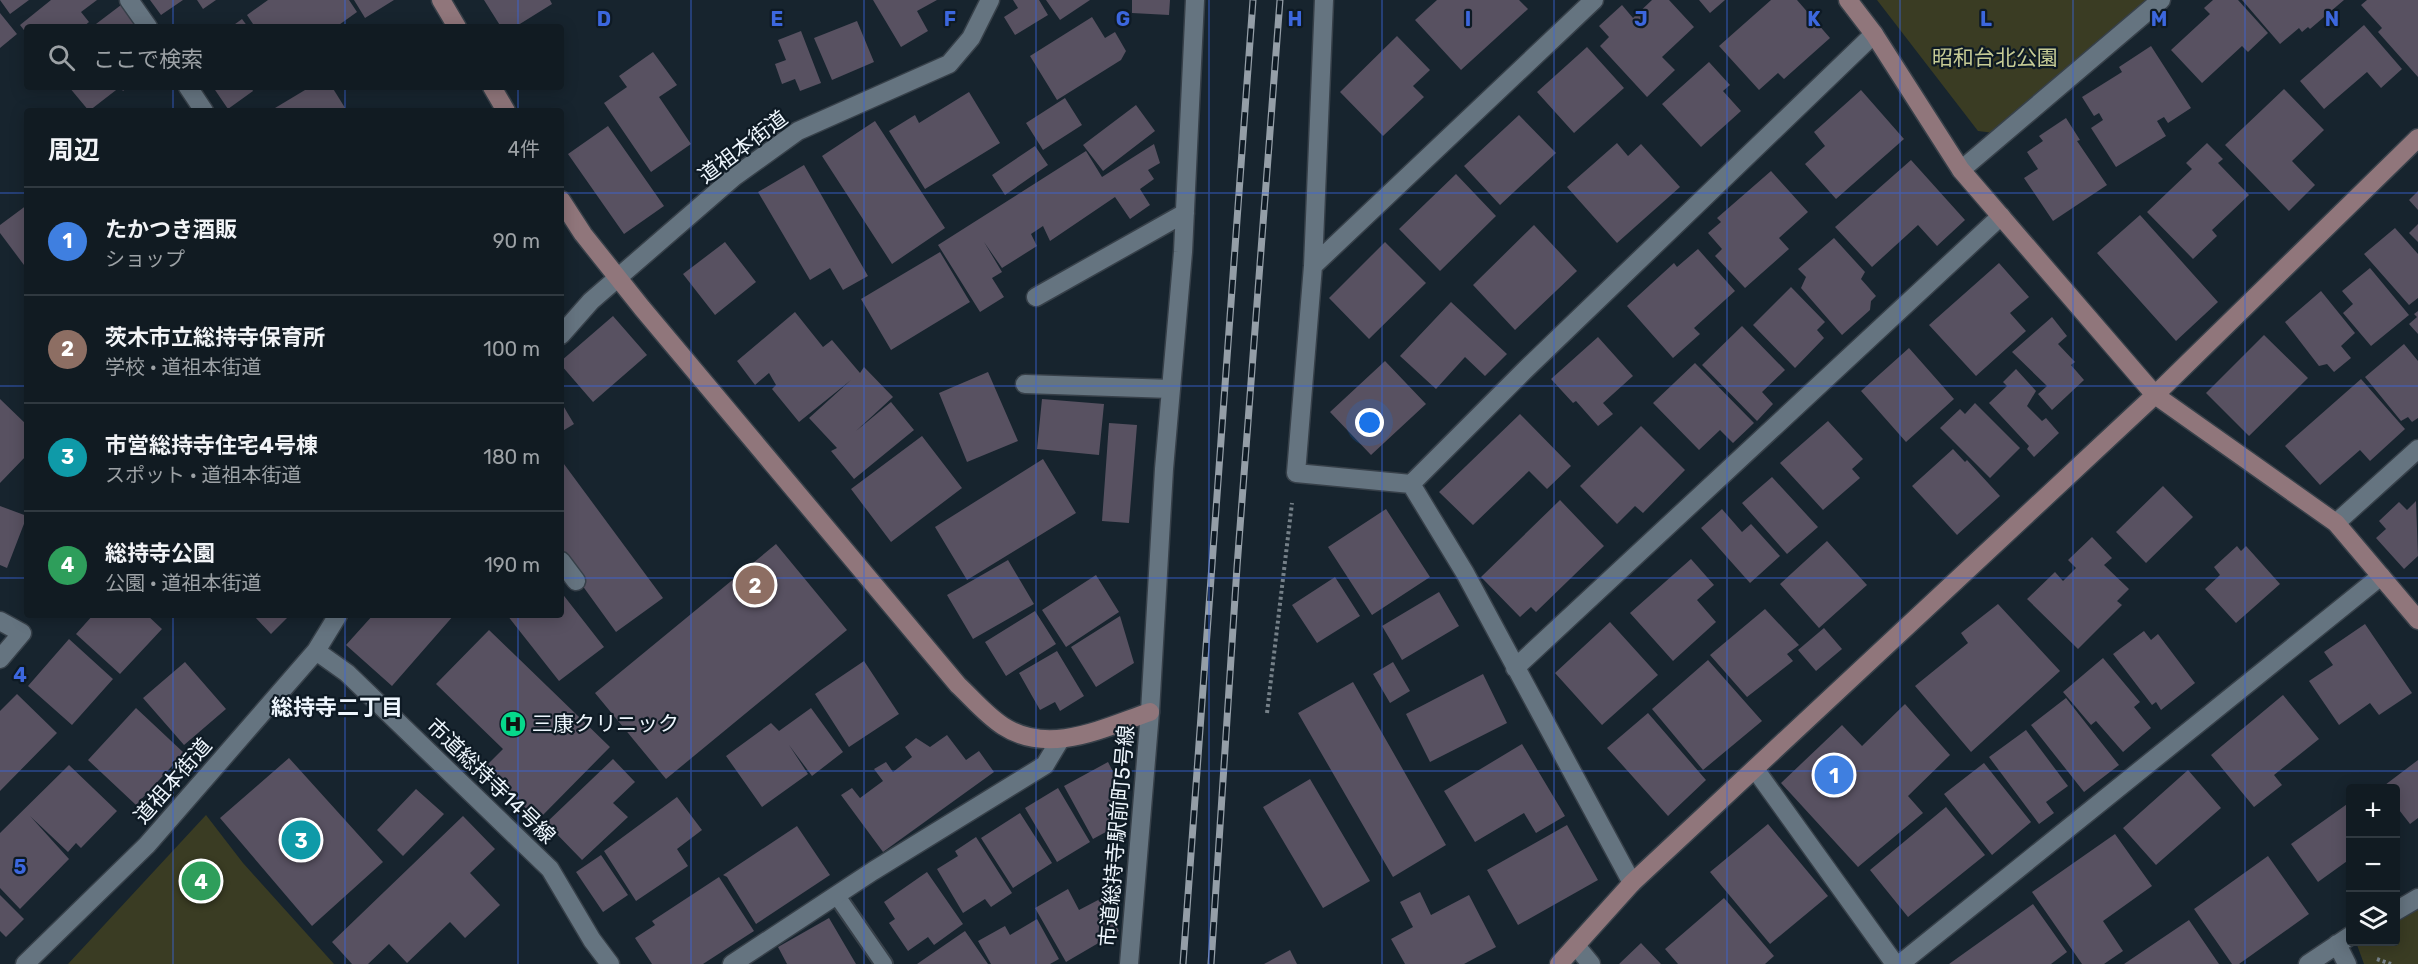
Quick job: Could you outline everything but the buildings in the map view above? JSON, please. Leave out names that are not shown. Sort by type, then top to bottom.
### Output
[{"type":"street","points":[[129,0],[146,24]]},
{"type":"street","points":[[441,0],[455,24]]},
{"type":"street","name":"市道総持寺駅前町5号線","points":[[1129,964],[1150,712],[1185,213],[1195,0]]},
{"type":"street","points":[[1324,0],[1313,266],[1296,472],[1411,484]]},
{"type":"street","points":[[1313,266],[1594,0]]},
{"type":"street","points":[[1848,0],[1874,34],[1961,170],[2156,395],[2336,523],[2418,620]]},
{"type":"street","points":[[1961,170],[2161,0]]},
{"type":"street","name":"道祖本街道","points":[[564,331],[591,301],[734,177],[798,131],[949,64],[971,38],[988,1]]},
{"type":"street","points":[[1411,484],[1524,371],[1874,34]]},
{"type":"street","points":[[190,90],[202,108]]},
{"type":"street","points":[[494,90],[504,108]]},
{"type":"street","points":[[1559,964],[1577,947],[1632,884],[2156,395],[2418,138]]},
{"type":"street","points":[[564,205],[583,234],[618,277],[958,685],[1002,726],[1033,740],[1060,740],[1150,712]]},
{"type":"street","points":[[1036,297],[1185,213]]},
{"type":"street","points":[[1515,668],[2001,216]]},
{"type":"street","points":[[1025,384],[1171,388]]},
{"type":"street","points":[[2336,523],[2418,449]]},
{"type":"street","points":[[1411,484],[1465,573],[1632,884]]},
{"type":"street","points":[[564,565],[576,581]]},
{"type":"street","points":[[1900,964],[2381,576]]},
{"type":"street","name":"道祖本街道","points":[[26,964],[147,845],[316,651],[336,618]]},
{"type":"street","points":[[0,621],[22,633],[0,659]]},
{"type":"street","name":"市道総持寺14号線","points":[[316,651],[346,673],[550,869],[592,940],[610,964]]},
{"type":"street","points":[[732,964],[1046,765],[1060,740]]},
{"type":"street","points":[[1755,768],[1895,964]]},
{"type":"street","points":[[2400,909],[2418,898]]},
{"type":"street","points":[[2308,964],[2344,940],[2347,964]]},
{"type":"street","points":[[1577,947],[1591,964]]},
{"type":"lane","points":[[837,896],[884,964]]},
{"type":"path","points":[[1267,713],[1296,472]]},
{"type":"green space","name":"昭和台北公園","points":[[1877,0],[2150,0],[1994,133],[1978,131]]},
{"type":"green space","points":[[206,815],[243,863],[334,964],[68,964]]},
{"type":"green space","points":[[2418,909],[2418,964],[2364,964],[2357,946],[2400,946],[2400,919]]},
{"type":"railway","points":[[1183,964],[1253,0]]},
{"type":"railway","points":[[1211,964],[1237,567],[1280,0]]},
{"type":"place","name":"茨木市立総持寺保育所","points":[[755,585]]},
{"type":"place","name":"三康クリニック","points":[[513,724]]},
{"type":"place","name":"たかつき酒販","points":[[1834,775]]},
{"type":"place","name":"市営総持寺住宅4号棟","points":[[301,840]]},
{"type":"place","name":"総持寺公園","points":[[201,881]]},
{"type":"district","name":"総持寺二丁目","points":[[337,707]]}]
